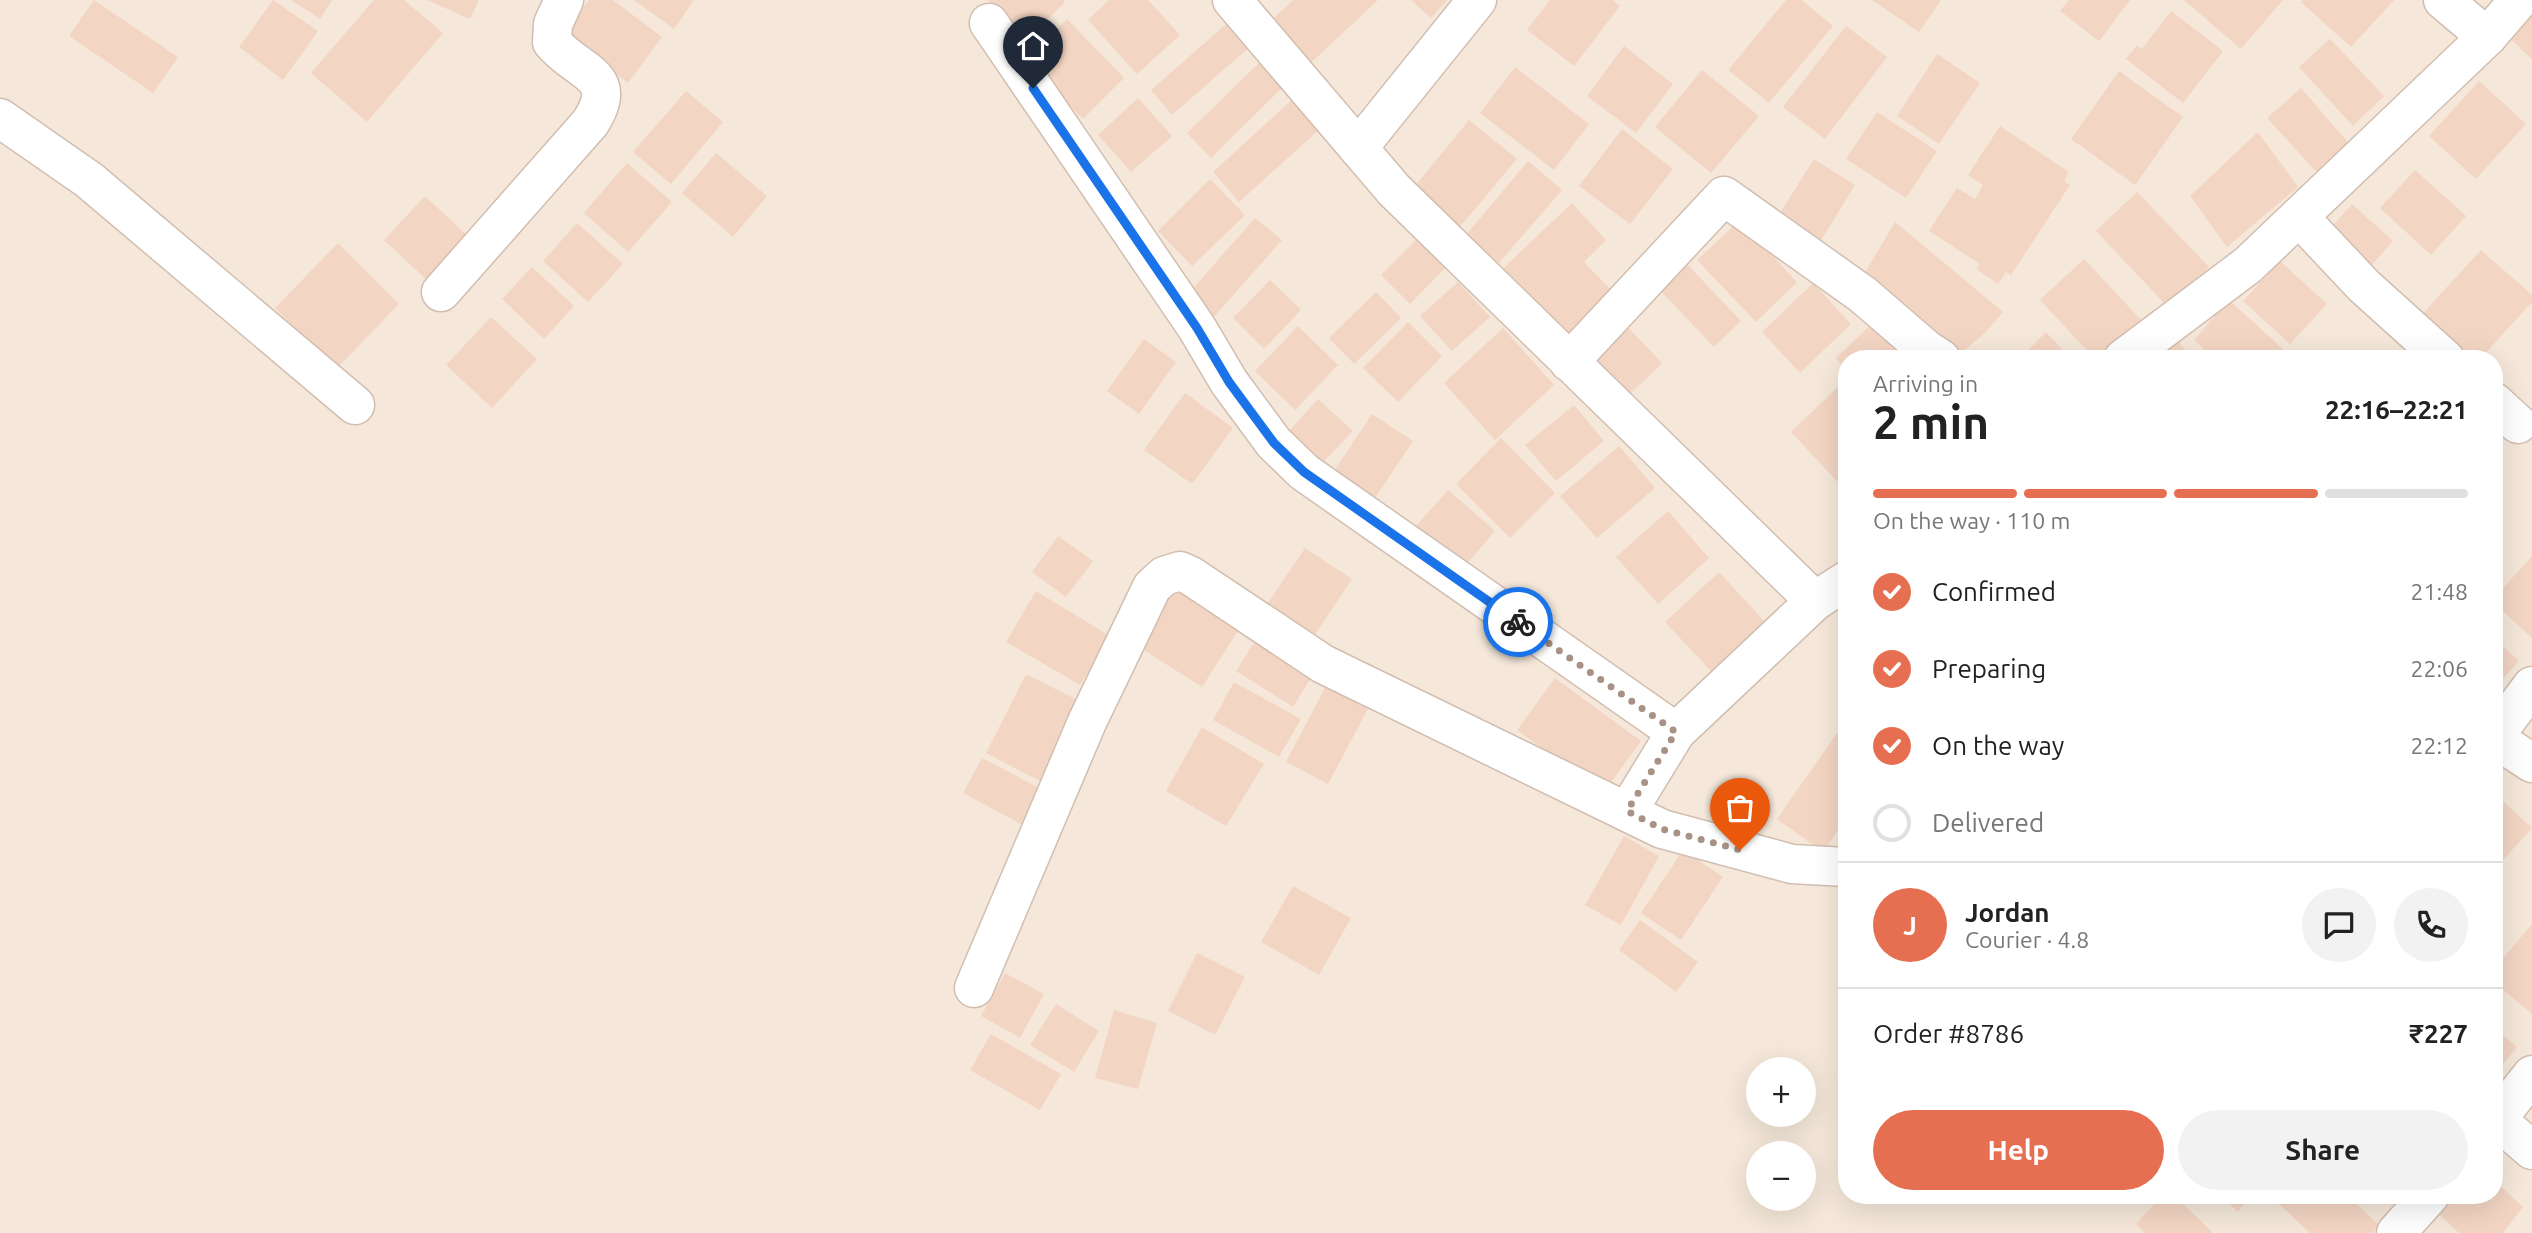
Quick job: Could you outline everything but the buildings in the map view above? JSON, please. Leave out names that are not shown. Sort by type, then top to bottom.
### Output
[{"type":"street","points":[[441,292],[590,123],[601,106],[601,88],[591,74],[562,54],[552,42],[553,24],[564,0]]},
{"type":"street","points":[[1232,0],[1394,190],[1569,362],[1831,591],[1676,732],[1627,811]]},
{"type":"street","points":[[1358,148],[1476,0]]},
{"type":"street","points":[[2443,0],[2487,37]]},
{"type":"street","points":[[2135,350],[2248,265],[2300,218],[2487,37],[2519,0]]},
{"type":"street","points":[[989,23],[1197,328],[1229,382],[1274,443],[1304,472],[1676,732]]},
{"type":"street","points":[[0,118],[89,180],[355,405]]},
{"type":"street","points":[[1569,362],[1724,196],[1862,294],[1926,350]]},
{"type":"street","points":[[2300,218],[2364,286],[2435,350]]},
{"type":"street","points":[[974,988],[1087,722],[1152,587],[1164,576],[1180,571],[1323,664],[1662,829],[1792,864],[1838,867]]},
{"type":"street","points":[[2503,726],[2532,686]]},
{"type":"street","points":[[2503,744],[2532,763]]},
{"type":"street","points":[[2503,1111],[2532,1075]]},
{"type":"street","points":[[2503,1127],[2532,1150]]},
{"type":"street","points":[[2396,1233],[2422,1204]]},
{"type":"shaded area","points":[[0,0],[2532,0],[2532,1233],[0,1233]]},
{"type":"way so far","points":[[1518,622],[1676,732],[1627,811],[1662,829],[1740,850]]},
{"type":"route","points":[[1033,88],[1197,328],[1229,382],[1274,443],[1304,472],[1518,622]]}]
